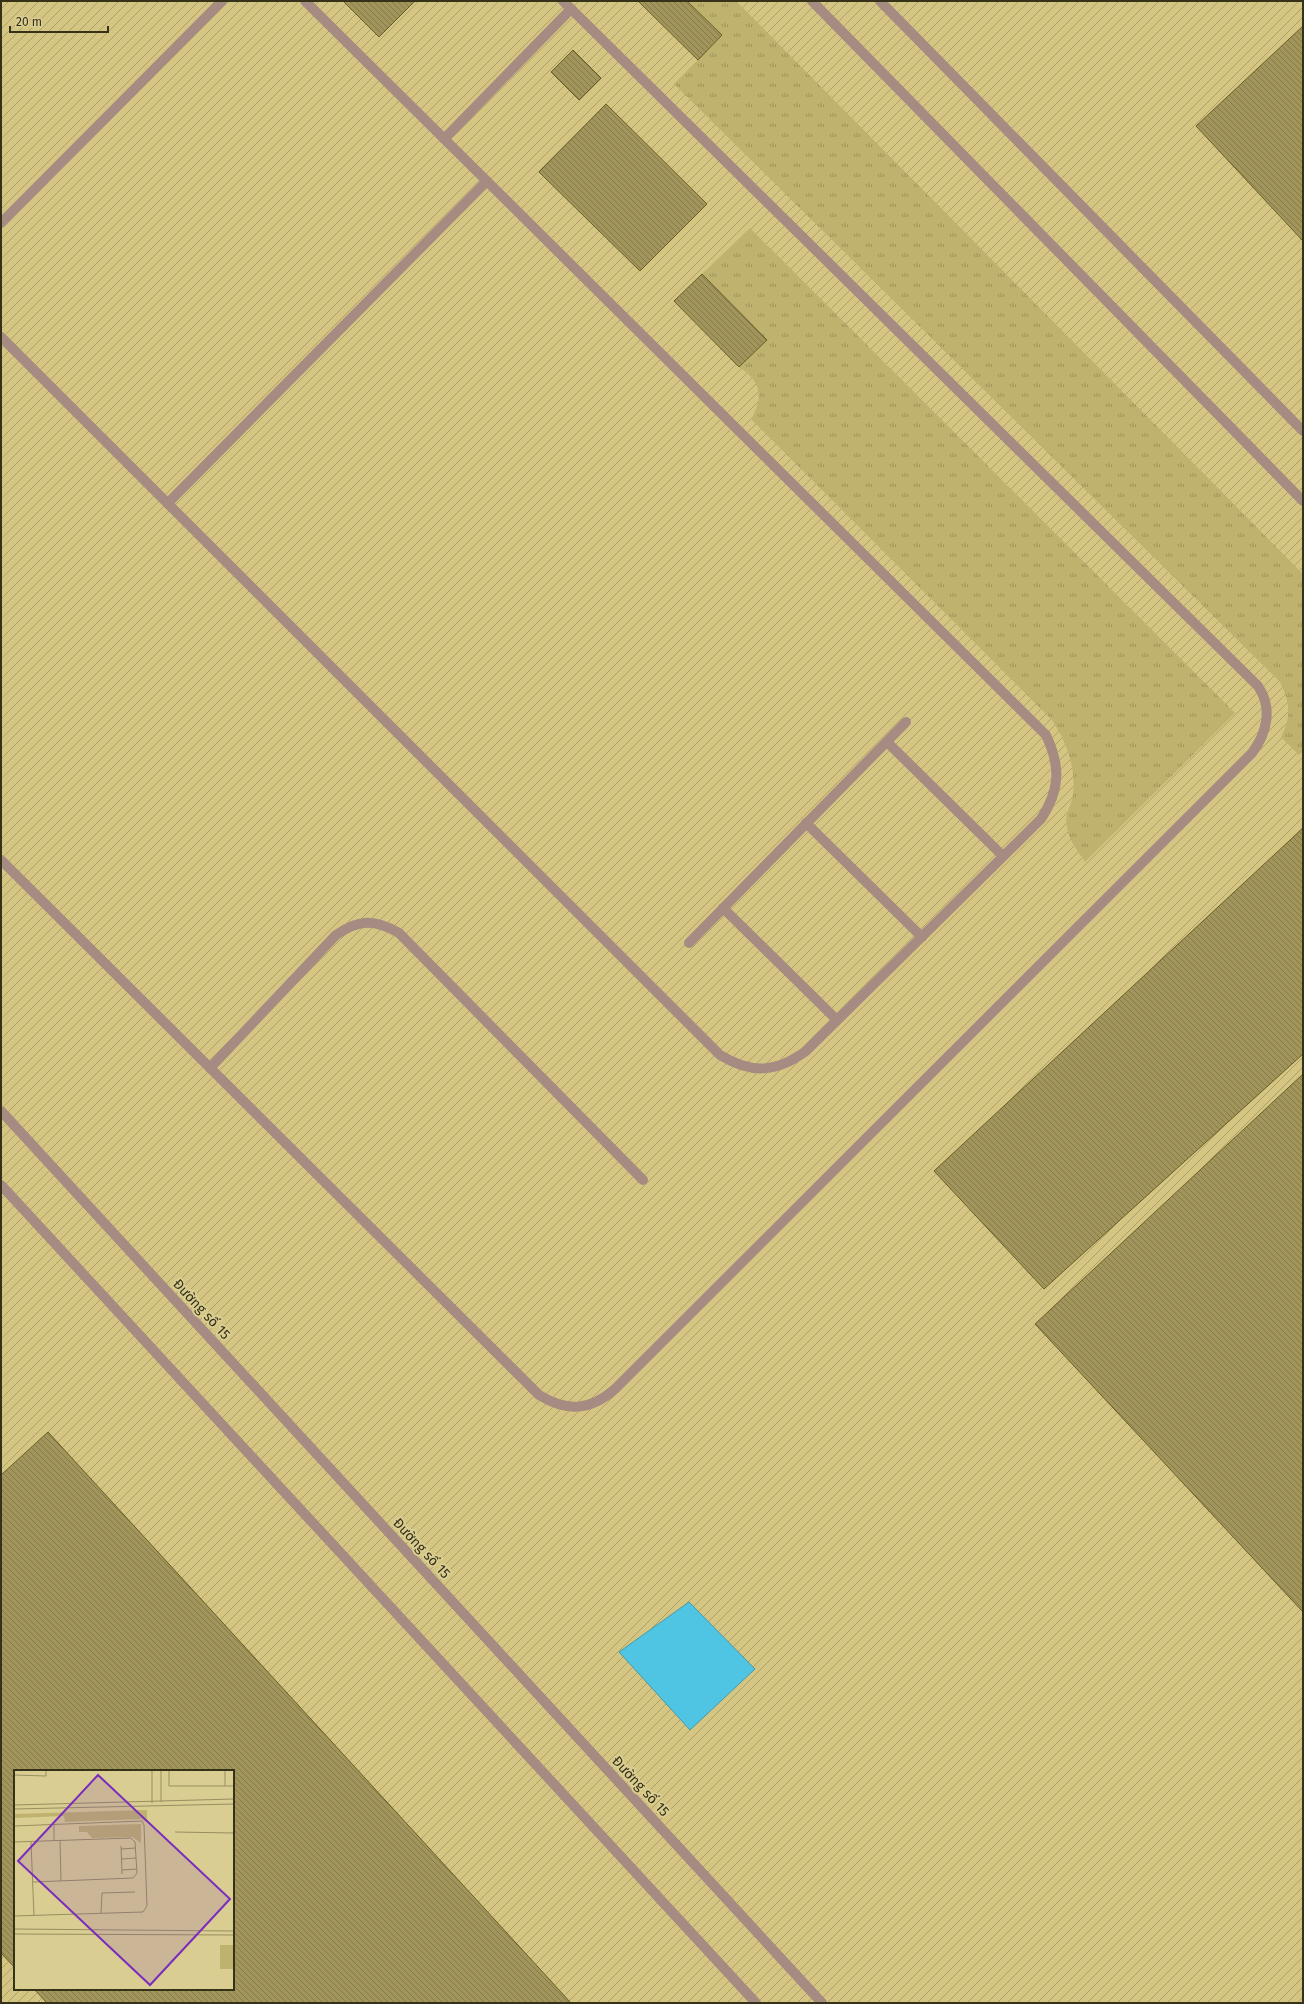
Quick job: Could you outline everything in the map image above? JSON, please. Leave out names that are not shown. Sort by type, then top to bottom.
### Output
[{"type":"street","points":[[1,223],[222,1]]},
{"type":"street","points":[[1,338],[720,1055],[746,1067],[760,1069],[777,1067],[792,1061],[806,1051],[1041,819],[1050,804],[1056,788],[1057,770],[1054,752],[1046,735],[305,1]]},
{"type":"street","points":[[1,860],[538,1395],[551,1402],[564,1406],[578,1407],[592,1405],[605,1399],[616,1389],[1252,753],[1260,743],[1265,731],[1267,705],[1264,695],[1258,686],[563,1]]},
{"type":"street","points":[[812,1],[1303,501]]},
{"type":"street","points":[[880,1],[1303,431]]},
{"type":"street","points":[[444,139],[571,9]]},
{"type":"street","points":[[168,503],[487,181]]},
{"type":"street","points":[[689,943],[906,722]]},
{"type":"street","points":[[887,742],[1003,856]]},
{"type":"street","points":[[806,823],[922,937]]},
{"type":"street","points":[[723,908],[837,1020]]},
{"type":"street","points":[[210,1068],[336,935],[348,927],[362,923],[377,923],[399,933],[643,1180]]},
{"type":"street","name":"Đường số 15","points":[[1,1111],[822,2003]]},
{"type":"street","points":[[1,1185],[756,2003]]},
{"type":"shaded area","points":[[1,1],[1303,1],[1303,2003],[1,2003]]},
{"type":"green space","points":[[687,1],[736,1],[1303,574],[1303,751],[1299,755],[1281,737],[1287,722],[1288,709],[1286,695],[1279,681],[674,84],[722,35]]},
{"type":"green space","points":[[750,228],[1235,713],[1085,862],[1074,846],[1068,832],[1066,818],[1073,795],[1074,785],[1072,765],[1062,737],[1052,720],[751,419],[758,404],[758,390],[752,378],[739,367],[767,340],[702,274]]},
{"type":"water","points":[[689,1602],[755,1669],[690,1730],[619,1652]]},
{"type":"building","points":[[343,1],[415,1],[379,37]]},
{"type":"building","points":[[638,1],[687,1],[722,35],[698,60]]},
{"type":"building","points":[[1303,26],[1303,241],[1196,126]]},
{"type":"building","points":[[573,50],[601,78],[579,100],[551,72]]},
{"type":"building","points":[[606,104],[707,204],[640,271],[539,172]]},
{"type":"building","points":[[702,274],[767,340],[739,367],[674,301]]},
{"type":"building","points":[[1303,828],[1303,1054],[1044,1289],[934,1171]]},
{"type":"building","points":[[1303,1074],[1303,1612],[1035,1324]]},
{"type":"building","points":[[48,1432],[571,2003],[47,2003],[35,1990],[234,1990],[234,1770],[14,1770],[14,1967],[1,1953],[1,1475]]}]
